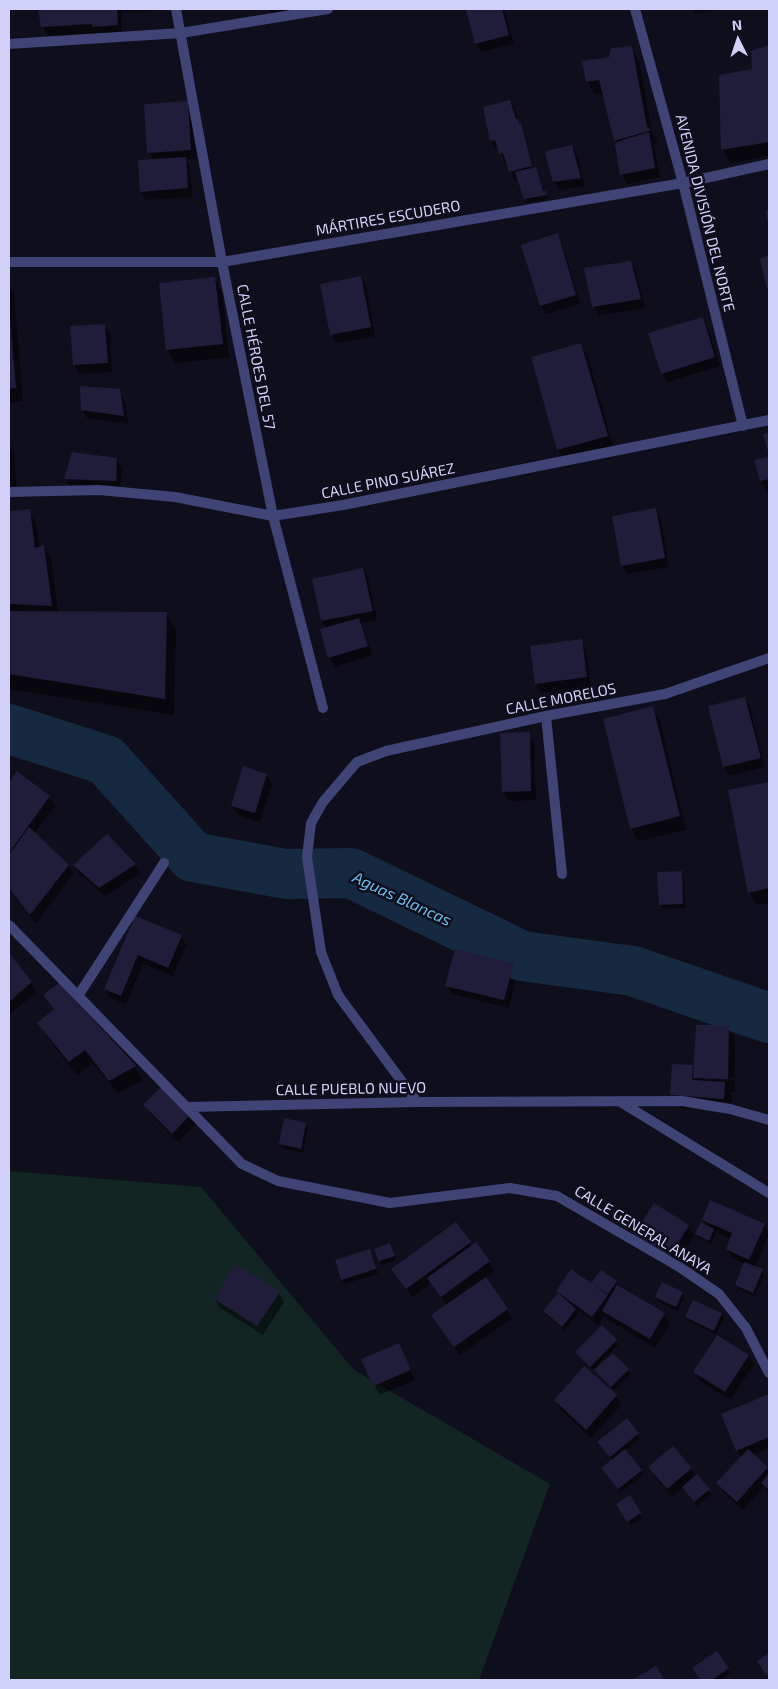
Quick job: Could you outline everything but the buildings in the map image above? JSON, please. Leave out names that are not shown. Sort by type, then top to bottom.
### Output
[{"type":"street","name":"CALLE HÉROES DEL 57","points":[[176,9],[222,262],[273,516],[323,708]]},
{"type":"street","points":[[9,44],[180,33],[328,9]]},
{"type":"street","name":"AVENIDA DIVISIÓN DEL NORTE","points":[[635,9],[683,183],[743,426]]},
{"type":"street","name":"MÁRTIRES ESCUDERO","points":[[9,262],[222,262],[683,183],[769,164]]},
{"type":"street","name":"CALLE PINO SUÁREZ","points":[[9,492],[99,490],[175,497],[273,516],[343,505],[769,420]]},
{"type":"street","name":"CALLE MORELOS","points":[[417,1102],[338,995],[321,952],[307,857],[311,823],[323,802],[357,762],[386,751],[546,716],[665,694],[769,658]]},
{"type":"street","points":[[546,716],[562,874]]},
{"type":"street","points":[[78,996],[164,864]]},
{"type":"street","points":[[9,925],[187,1107]]},
{"type":"street","points":[[618,1100],[769,1193]]},
{"type":"street","name":"CALLE PUEBLO NUEVO","points":[[187,1107],[417,1102],[682,1101],[730,1109],[769,1120]]},
{"type":"street","name":"CALLE GENERAL ANAYA","points":[[187,1107],[242,1164],[278,1181],[390,1203],[510,1188],[557,1196],[681,1268],[719,1294],[746,1328],[769,1372]]},
{"type":"green space","points":[[9,1171],[201,1187],[354,1370],[550,1484],[479,1680],[9,1680]]},
{"type":"waterway","name":"Aguas Blancas","points":[[9,729],[106,760],[193,857],[286,874],[351,873],[522,956],[633,971],[769,1018]]}]
